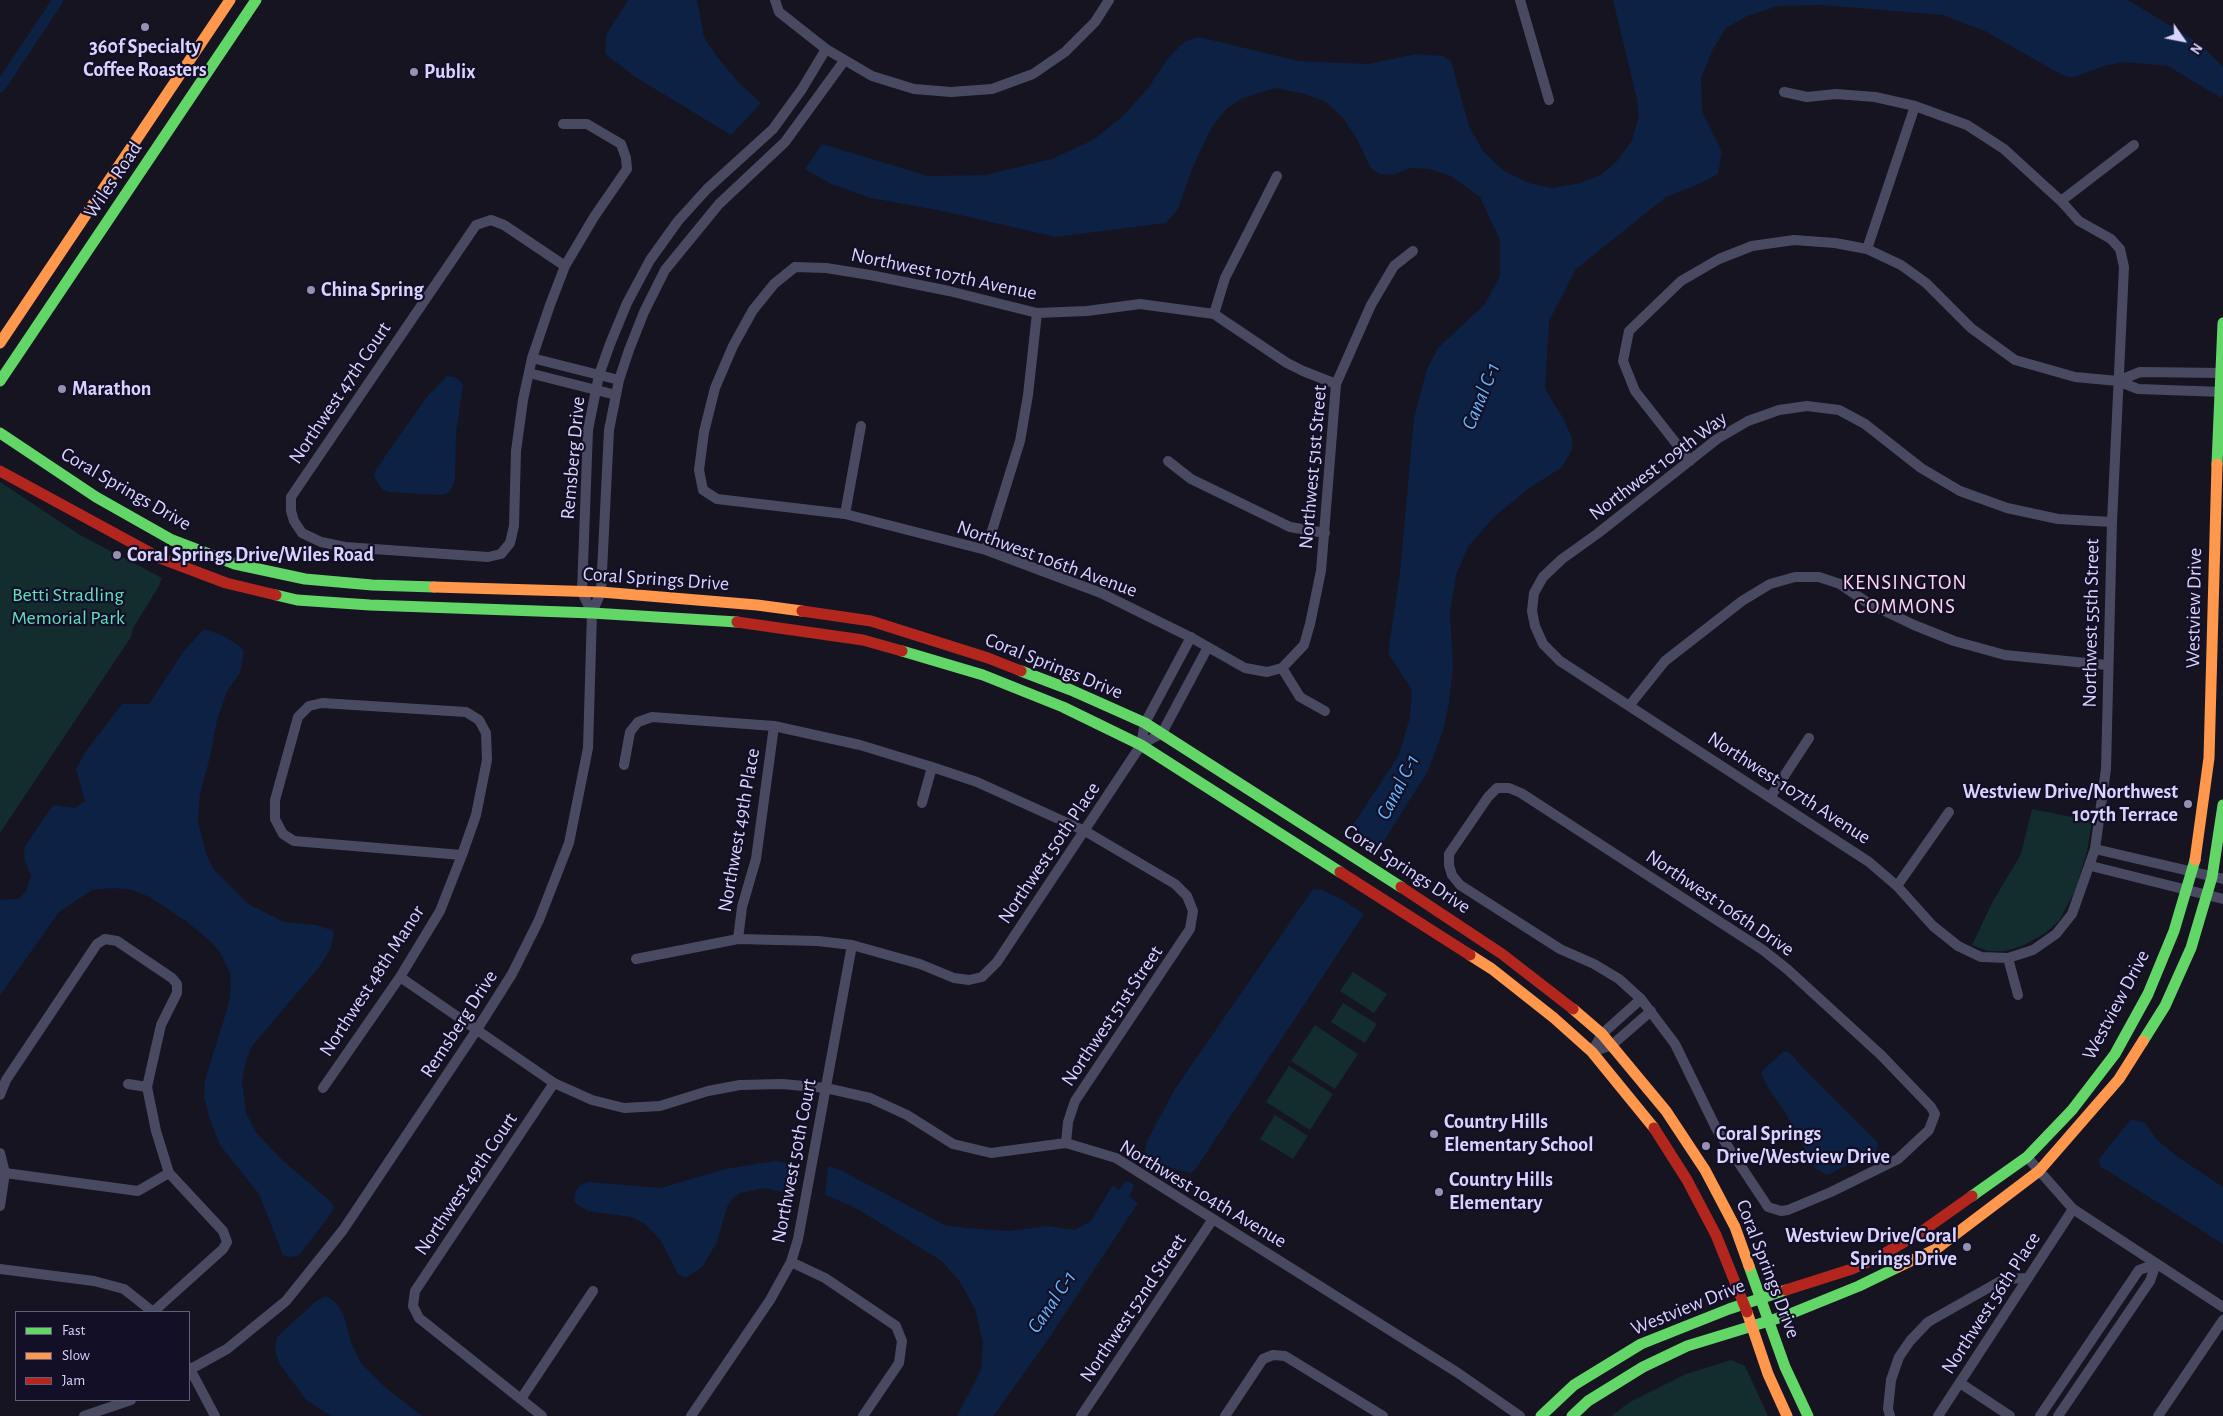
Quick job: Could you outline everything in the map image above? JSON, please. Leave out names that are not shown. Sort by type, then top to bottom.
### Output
[{"type":"main road","name":"Wiles Road","points":[[0,343],[230,0]]},
{"type":"main road","name":"Wiles Road","points":[[0,381],[256,0]]},
{"type":"main road","name":"Westview Drive","points":[[1541,1416],[1574,1386],[1636,1347],[1744,1304],[1852,1269],[1877,1258],[1924,1230],[2027,1157],[2072,1110],[2115,1054],[2148,994],[2163,961],[2188,890],[2200,834],[2209,758],[2223,323]]},
{"type":"main road","name":"Coral Springs Drive","points":[[0,433],[96,497],[172,540],[235,564],[304,579],[372,585],[601,592],[757,604],[871,621],[988,658],[1071,690],[1162,732],[1502,954],[1568,1004],[1602,1034],[1666,1111],[1705,1170],[1735,1227],[1762,1298],[1785,1367],[1808,1416]]},
{"type":"main road","name":"Coral Springs Drive","points":[[0,471],[160,558],[226,584],[297,600],[370,605],[592,613],[754,623],[863,640],[983,675],[1063,707],[1141,744],[1492,970],[1554,1018],[1592,1052],[1650,1121],[1687,1180],[1716,1235],[1753,1325],[1768,1374],[1787,1416]]},
{"type":"main road","points":[[200,574],[208,554]]},
{"type":"main road","name":"Westview Drive","points":[[1572,1416],[1588,1401],[1644,1367],[1688,1346],[1769,1321],[1860,1286],[1936,1249],[2039,1171],[2068,1140],[2119,1079],[2164,1006],[2190,948],[2207,895],[2218,878],[2223,805]]},
{"type":"street","points":[[775,0],[779,12],[826,49],[872,76],[914,89],[951,92],[992,88],[1033,74],[1066,52],[1095,22],[1109,0]]},
{"type":"street","points":[[1520,0],[1549,100]]},
{"type":"street","name":"Remsberg Drive","points":[[592,613],[582,592],[588,430],[599,375],[627,303],[650,260],[678,222],[707,189],[773,129],[802,89],[826,49]]},
{"type":"street","name":"Remsberg Drive","points":[[190,1368],[227,1349],[286,1301],[343,1230],[476,1031],[512,974],[540,920],[568,844],[588,748],[592,613],[601,592],[608,430],[619,380],[644,312],[665,270],[719,204],[785,142],[844,61]]},
{"type":"street","points":[[1784,92],[1807,97],[1836,94],[1875,97],[1915,106],[1967,125],[2004,149],[2062,201],[2134,145]]},
{"type":"street","points":[[1867,250],[1915,106]]},
{"type":"street","points":[[562,124],[586,124],[621,144],[626,158],[627,169],[565,266],[550,305],[529,372],[616,395]]},
{"type":"street","points":[[1214,314],[1225,278],[1277,176]]},
{"type":"street","name":"Northwest 55th Street","points":[[2008,958],[2033,950],[2056,934],[2072,914],[2095,850],[2106,769],[2107,666],[2112,522],[2124,267],[2120,249],[2111,239],[2078,221],[2062,201]]},
{"type":"street","name":"Northwest 47th Court","points":[[529,372],[516,451],[514,526],[510,543],[501,554],[488,557],[345,547],[315,539],[302,533],[294,521],[291,511],[291,497],[476,225],[491,220],[504,225],[565,266]]},
{"type":"street","points":[[1690,461],[1635,391],[1623,361],[1629,331],[1681,281],[1719,259],[1752,246],[1794,240],[1835,243],[1867,250],[1901,265],[1926,283],[1971,328],[2015,360],[2075,376],[2118,381],[2138,389],[2221,392]]},
{"type":"street","name":"Northwest 51st Street","points":[[1282,668],[1304,645],[1321,571],[1336,384],[1371,305],[1394,266],[1413,251]]},
{"type":"street","name":"Northwest 107th Avenue","points":[[703,490],[700,470],[704,432],[715,388],[733,346],[753,310],[774,284],[795,267],[826,268],[870,275],[948,291],[1037,313],[1087,311],[1140,304],[1214,314],[1295,367],[1336,384]]},
{"type":"street","points":[[986,550],[1020,441],[1028,395],[1037,313]]},
{"type":"street","points":[[532,358],[619,380]]},
{"type":"street","points":[[2118,381],[2140,372],[2222,373]]},
{"type":"street","name":"Northwest 109th Way","points":[[1532,611],[1534,593],[1543,577],[1562,559],[1717,439],[1748,421],[1779,410],[1807,406],[1839,410],[1865,424],[1921,468],[1960,491],[2007,508],[2058,520],[2112,522]]},
{"type":"street","points":[[845,514],[861,426]]},
{"type":"street","points":[[1168,460],[1191,479],[1290,527],[1325,533]]},
{"type":"street","name":"Northwest 106th Avenue","points":[[703,490],[717,499],[845,514],[986,550],[1101,593],[1191,637],[1245,668],[1267,672],[1282,668]]},
{"type":"street","points":[[1629,706],[1665,661],[1711,625],[1742,601],[1770,584],[1795,577],[1819,577],[1840,584],[1868,603],[1914,626],[1954,641],[2005,655],[2107,666]]},
{"type":"street","name":"Northwest 107th Avenue","points":[[1532,611],[1535,626],[1544,644],[1560,661],[1771,796],[1869,862],[1897,886],[1933,926],[1958,946],[1981,957],[2008,958]]},
{"type":"street","name":"Northwest 50th Place","points":[[852,945],[920,964],[954,978],[969,980],[982,977],[997,962],[1141,744],[1145,724],[1191,637]]},
{"type":"street","points":[[1162,732],[1208,647]]},
{"type":"street","points":[[1282,668],[1300,697],[1324,711]]},
{"type":"street","name":"Northwest 48th Manor","points":[[323,1088],[400,977],[440,911],[462,855],[476,815],[487,760],[486,733],[478,720],[466,712],[322,702],[309,706],[298,717],[275,800],[275,819],[283,834],[294,841],[462,855]]},
{"type":"street","points":[[624,765],[630,732],[638,722],[652,717],[774,726],[860,745],[977,782],[1085,831]]},
{"type":"street","name":"Northwest 49th Place","points":[[738,939],[742,907],[756,859],[774,726]]},
{"type":"street","name":"Northwest 50th Place","points":[[1141,744],[1162,732]]},
{"type":"street","points":[[1771,796],[1809,738]]},
{"type":"street","points":[[922,803],[932,767]]},
{"type":"street","name":"Northwest 106th Drive","points":[[1497,788],[1509,788],[1521,792],[1763,950],[1787,969],[1907,1080],[1931,1107],[1935,1114],[1934,1121],[1921,1140],[1884,1166],[1788,1210],[1774,1210],[1764,1203],[1717,1130],[1675,1044],[1651,1010],[1620,979],[1594,964],[1560,950],[1460,885],[1452,875],[1449,865],[1450,854],[1488,797],[1497,788]]},
{"type":"street","points":[[1897,886],[1949,812]]},
{"type":"street","name":"Northwest 51st Street","points":[[1066,1143],[1068,1122],[1075,1101],[1190,930],[1193,911],[1187,896],[1176,884],[1085,831]]},
{"type":"street","points":[[2095,850],[2218,878]]},
{"type":"street","points":[[2090,866],[2223,899]]},
{"type":"street","points":[[0,1095],[6,1080],[97,944],[105,939],[116,940],[172,978],[178,993],[161,1025],[147,1087],[156,1131],[169,1173],[223,1230],[227,1242],[222,1249],[154,1311]]},
{"type":"street","points":[[636,959],[738,939],[818,940],[852,945]]},
{"type":"street","name":"Northwest 50th Court","points":[[692,1416],[770,1300],[791,1262],[798,1239],[852,945]]},
{"type":"street","points":[[2008,958],[2018,995]]},
{"type":"street","name":"Northwest 104th Avenue","points":[[400,977],[554,1083],[592,1100],[624,1108],[660,1106],[708,1091],[740,1085],[782,1084],[826,1088],[870,1098],[907,1115],[953,1144],[991,1153],[1066,1143],[1116,1158],[1458,1373],[1520,1416]]},
{"type":"street","points":[[1592,1052],[1602,1034],[1641,999]]},
{"type":"street","points":[[1592,1052],[1612,1045],[1651,1010]]},
{"type":"street","name":"Northwest 49th Court","points":[[521,1400],[419,1318],[413,1306],[415,1291],[554,1083]]},
{"type":"street","points":[[128,1084],[147,1087]]},
{"type":"street","points":[[0,1153],[5,1173],[0,1206]]},
{"type":"street","points":[[2027,1157],[2073,1208],[2223,1307]]},
{"type":"street","points":[[5,1173],[138,1191],[169,1173]]},
{"type":"street","name":"Northwest 56th Place","points":[[1938,1416],[2073,1208]]},
{"type":"street","name":"Northwest 52nd Street","points":[[1081,1416],[1213,1219]]},
{"type":"street","points":[[791,1262],[825,1278],[896,1326],[902,1341],[899,1363],[863,1416]]},
{"type":"street","points":[[2040,1416],[2140,1270],[2156,1264]]},
{"type":"street","points":[[2058,1416],[2150,1281],[2156,1264]]},
{"type":"street","points":[[0,1269],[94,1281],[116,1287],[124,1290],[152,1311]]},
{"type":"street","points":[[1890,1416],[1888,1409],[1891,1380],[1899,1357],[1916,1334],[1928,1322],[2004,1279],[2028,1278]]},
{"type":"street","points":[[542,1416],[521,1400],[594,1291]]},
{"type":"street","points":[[2158,1416],[2223,1320]]},
{"type":"street","points":[[1225,1416],[1263,1359],[1273,1355],[1285,1356],[1383,1416]]},
{"type":"street","points":[[190,1371],[215,1416]]},
{"type":"street","points":[[1960,1383],[2010,1416]]},
{"type":"street","points":[[84,1416],[128,1401]]},
{"type":"green space","name":"Betti Stradling Memorial Park","points":[[0,482],[80,535],[162,578],[133,628],[131,637],[0,833]]},
{"type":"green space","points":[[2032,809],[2092,821],[2087,851],[2075,891],[2059,921],[2044,934],[2022,946],[2005,951],[1988,951],[1972,945],[1992,903],[2021,854]]},
{"type":"green space","points":[[1353,972],[1387,994],[1374,1013],[1340,991]]},
{"type":"green space","points":[[1343,1003],[1377,1024],[1365,1043],[1331,1022]]},
{"type":"green space","points":[[1315,1025],[1358,1054],[1335,1089],[1291,1061]]},
{"type":"green space","points":[[1289,1066],[1333,1094],[1310,1130],[1266,1102]]},
{"type":"green space","points":[[1275,1115],[1308,1136],[1293,1159],[1260,1139]]},
{"type":"green space","points":[[1731,1360],[1745,1366],[1768,1416],[1611,1416],[1630,1402],[1686,1374]]},
{"type":"water","points":[[628,0],[697,0],[704,37],[715,54],[739,83],[761,103],[731,135],[637,78],[605,54],[606,35]]},
{"type":"water","points":[[1613,0],[2128,0],[2200,44],[2223,67],[2223,94],[2221,98],[2168,66],[2125,62],[2104,66],[2072,78],[2060,74],[1985,31],[1943,15],[1821,5],[1778,6],[1747,16],[1726,28],[1713,49],[1701,78],[1702,112],[1722,152],[1718,174],[1666,197],[1576,269],[1549,321],[1545,389],[1563,418],[1572,438],[1572,450],[1561,468],[1528,489],[1494,517],[1468,547],[1456,575],[1450,613],[1453,666],[1449,703],[1443,731],[1428,771],[1380,847],[1358,837],[1351,828],[1399,755],[1410,717],[1412,690],[1388,653],[1400,573],[1414,418],[1427,369],[1438,348],[1485,304],[1500,276],[1500,240],[1480,197],[1451,176],[1429,169],[1410,168],[1393,175],[1379,174],[1370,167],[1358,141],[1344,119],[1326,102],[1306,94],[1275,88],[1243,98],[1227,108],[1212,127],[1194,164],[1178,209],[1166,223],[1056,237],[943,211],[871,198],[831,184],[805,169],[822,144],[928,176],[985,175],[1052,159],[1093,140],[1123,116],[1149,87],[1168,58],[1186,41],[1199,37],[1298,61],[1368,64],[1416,54],[1443,56],[1451,61],[1469,126],[1483,151],[1504,171],[1529,183],[1552,188],[1581,183],[1601,175],[1617,161],[1632,140],[1639,116],[1637,100]]},
{"type":"water","points":[[447,376],[455,377],[463,384],[456,433],[455,478],[451,490],[440,495],[383,490],[374,477],[375,471],[426,398]]},
{"type":"water","points":[[204,629],[222,635],[244,651],[240,673],[227,691],[217,720],[200,794],[198,821],[206,854],[214,870],[248,904],[284,922],[316,925],[334,931],[331,948],[320,966],[252,1046],[245,1064],[242,1082],[246,1113],[255,1131],[279,1157],[332,1203],[334,1208],[299,1255],[290,1257],[283,1255],[259,1194],[220,1145],[204,1097],[205,1080],[229,1003],[231,985],[230,973],[220,952],[210,941],[186,921],[150,897],[132,890],[113,888],[92,890],[59,912],[0,995],[0,900],[18,899],[26,892],[31,876],[25,861],[24,848],[53,805],[75,808],[85,801],[76,769],[86,751],[122,704],[149,704],[184,651]]},
{"type":"water","points":[[1313,889],[1322,890],[1343,900],[1364,914],[1197,1167],[1191,1173],[1171,1168],[1144,1156],[1147,1141],[1175,1089]]},
{"type":"water","points":[[1783,1052],[1788,1052],[1793,1056],[1877,1142],[1876,1151],[1827,1175],[1815,1168],[1785,1112],[1767,1086],[1761,1072]]},
{"type":"water","points":[[2131,1119],[2145,1123],[2157,1140],[2178,1157],[2223,1187],[2223,1244],[2100,1166],[2099,1159]]},
{"type":"water","points":[[775,1161],[794,1164],[786,1193],[765,1188],[740,1193],[733,1198],[727,1207],[717,1242],[703,1266],[686,1278],[678,1274],[660,1239],[645,1224],[631,1217],[587,1211],[574,1202],[575,1193],[580,1185],[589,1182],[661,1188],[725,1169]]},
{"type":"water","points":[[828,1166],[842,1171],[945,1225],[967,1228],[1009,1231],[1047,1226],[1075,1230],[1091,1221],[1113,1185],[1138,1203],[1043,1347],[993,1416],[957,1416],[981,1370],[983,1342],[975,1309],[960,1282],[942,1261],[854,1207],[825,1195]]},
{"type":"water","points":[[326,1296],[336,1303],[343,1313],[351,1342],[361,1363],[386,1388],[422,1416],[331,1416],[306,1400],[279,1363],[275,1350],[277,1337],[316,1301]]},
{"type":"waterway","points":[[0,87],[58,0]]},
{"type":"waterway","name":"Canal C-1","points":[[1116,1204],[1128,1187]]},
{"type":"traffic: fast","points":[[0,381],[256,0]]},
{"type":"traffic: fast","points":[[2217,464],[2223,323]]},
{"type":"traffic: fast","points":[[0,433],[96,497],[172,540],[235,564],[305,579],[372,585],[434,587]]},
{"type":"traffic: fast","points":[[276,595],[297,600],[370,605],[592,613],[737,622]]},
{"type":"traffic: fast","points":[[902,651],[983,675],[1063,707],[1141,745],[1340,872]]},
{"type":"traffic: fast","points":[[1021,671],[1071,690],[1145,723],[1401,887]]},
{"type":"traffic: fast","points":[[2143,1041],[2165,1006],[2191,948],[2212,877],[2223,805]]},
{"type":"traffic: fast","points":[[1972,1196],[2027,1157],[2072,1110],[2115,1054],[2148,994],[2174,931],[2195,860]]},
{"type":"traffic: fast","points":[[1749,1266],[1785,1367],[1808,1416]]},
{"type":"traffic: fast","points":[[1572,1416],[1588,1401],[1643,1367],[1687,1346],[1785,1316],[1859,1286],[1898,1267]]},
{"type":"traffic: fast","points":[[1541,1416],[1574,1385],[1641,1344],[1729,1309],[1786,1290]]},
{"type":"traffic: slow","points":[[0,343],[230,0]]},
{"type":"traffic: slow","points":[[2195,860],[2209,758],[2217,464]]},
{"type":"traffic: slow","points":[[434,587],[601,592],[757,605],[802,611]]},
{"type":"traffic: slow","points":[[1470,955],[1492,969],[1554,1018],[1592,1052],[1654,1128]]},
{"type":"traffic: slow","points":[[1573,1009],[1602,1034],[1666,1111],[1705,1170],[1735,1227],[1749,1266]]},
{"type":"traffic: slow","points":[[1898,1267],[1936,1249],[2039,1171],[2119,1079],[2143,1041]]},
{"type":"traffic: slow","points":[[1747,1312],[1768,1374],[1787,1416]]},
{"type":"traffic: jam","points":[[0,471],[160,558],[226,583],[276,595]]},
{"type":"traffic: jam","points":[[802,611],[871,621],[988,658],[1021,671]]},
{"type":"traffic: jam","points":[[737,622],[863,640],[902,651]]},
{"type":"traffic: jam","points":[[1340,872],[1470,955]]},
{"type":"traffic: jam","points":[[1401,887],[1502,954],[1573,1009]]},
{"type":"traffic: jam","points":[[1654,1128],[1687,1180],[1716,1235],[1747,1312]]},
{"type":"traffic: jam","points":[[1786,1290],[1852,1269],[1877,1258],[1924,1230],[1972,1196]]},
{"type":"place","name":"360f Specialty Coffee Roasters","points":[[145,27]]},
{"type":"place","name":"Publix","points":[[414,72]]},
{"type":"place","name":"China Spring","points":[[311,290]]},
{"type":"place","name":"Marathon","points":[[62,389]]},
{"type":"place","name":"Coral Springs Drive/Wiles Road","points":[[117,555]]},
{"type":"place","name":"Westview Drive/Northwest 107th Terrace","points":[[2188,804]]},
{"type":"place","name":"Country Hills Elementary School","points":[[1434,1134]]},
{"type":"place","name":"Coral Springs Drive/Westview Drive","points":[[1706,1146]]},
{"type":"place","name":"Country Hills Elementary","points":[[1439,1192]]},
{"type":"place","name":"Westview Drive/Coral Springs Drive","points":[[1967,1247]]},
{"type":"district","name":"KENSINGTON COMMONS","points":[[1905,595]]}]
